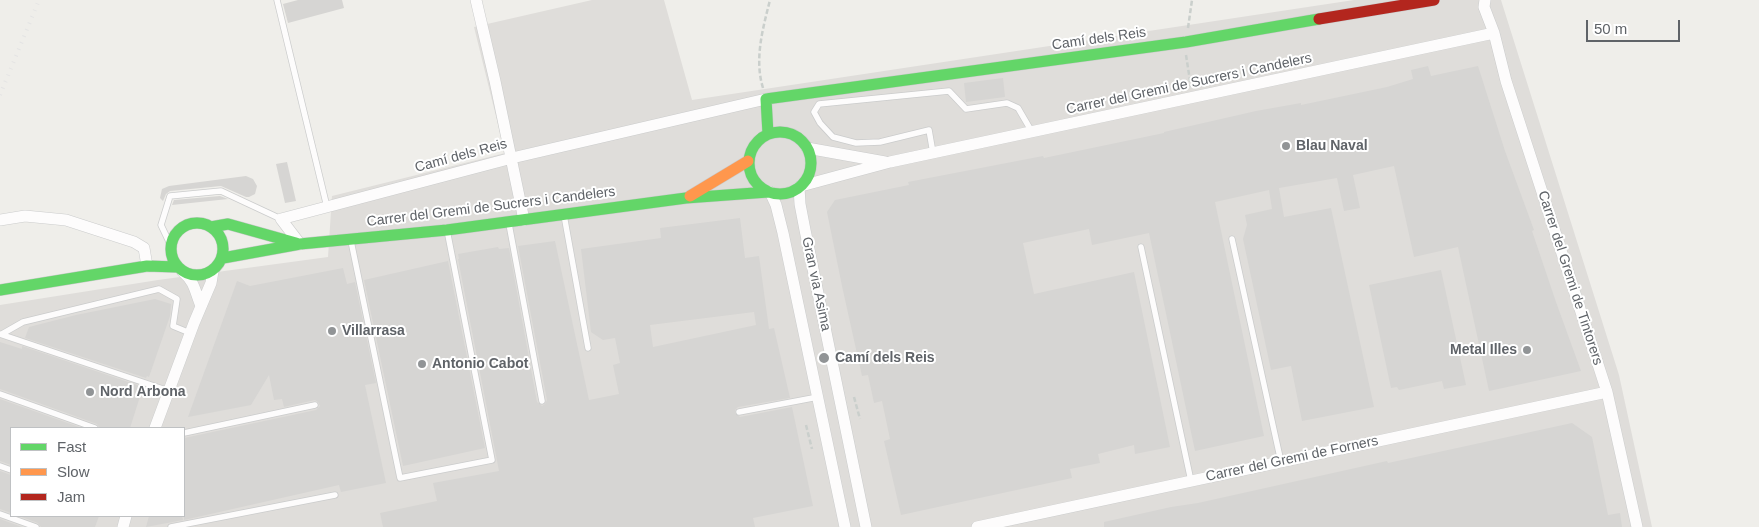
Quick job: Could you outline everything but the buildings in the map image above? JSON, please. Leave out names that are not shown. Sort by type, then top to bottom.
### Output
[{"type":"street","points":[[476,0],[524,220]]},
{"type":"street","name":"Camí dels Reis","points":[[281,219],[512,158],[766,98],[1186,42],[1434,0]]},
{"type":"street","points":[[1485,0],[1484,7],[1494,32]]},
{"type":"street","name":"Carrer del Gremi de Sucrers i Candelers","points":[[800,187],[890,162],[1033,133],[1494,32]]},
{"type":"street","name":"Carrer del Gremi de Tintorers","points":[[1494,32],[1506,81],[1607,392],[1636,527]]},
{"type":"street","points":[[766,98],[768,134]]},
{"type":"street","points":[[786,132],[802,141],[807,148],[811,158],[811,168],[807,178],[800,187],[785,194],[769,192],[753,180],[749,171],[748,161],[750,152],[754,145],[768,134],[786,132]]},
{"type":"street","name":"Carrer del Gremi de Sucrers i Candelers","points":[[807,148],[890,162]]},
{"type":"street","points":[[686,198],[748,161]]},
{"type":"street","name":"Gran via Asima","points":[[800,187],[800,204],[805,230],[866,527]]},
{"type":"street","name":"Carrer del Gremi de Sucrers i Candelers","points":[[223,258],[300,244],[447,230],[686,198],[769,192]]},
{"type":"street","name":"Gran via Asima","points":[[769,192],[776,205],[783,233],[845,527]]},
{"type":"street","points":[[0,220],[25,216],[66,220],[134,242],[144,248],[147,266]]},
{"type":"street","points":[[281,219],[300,244]]},
{"type":"street","points":[[156,427],[200,306],[209,288],[213,271],[223,258],[224,249],[218,232],[203,224],[194,223],[178,231],[173,239],[171,248],[173,260],[191,278],[194,284],[200,306]]},
{"type":"street","name":"Carrer del Gremi de Sucrers i Candelers","points":[[211,227],[228,224],[300,244]]},
{"type":"street","points":[[147,266],[171,248]]},
{"type":"street","points":[[0,290],[147,266],[180,269],[198,276],[213,271]]},
{"type":"street","name":"Carrer del Gremi de Forners","points":[[977,527],[1607,392]]},
{"type":"lane","points":[[277,0],[326,207]]},
{"type":"lane","points":[[933,153],[929,130],[880,142],[856,143],[833,137],[820,123],[814,112],[819,104],[949,91],[966,109],[1008,103],[1018,108],[1033,133]]},
{"type":"lane","points":[[171,248],[161,225],[170,196],[221,192],[281,219]]},
{"type":"lane","points":[[564,214],[588,348]]},
{"type":"lane","points":[[508,222],[542,401]]},
{"type":"lane","points":[[350,239],[400,478],[492,460],[447,230]]},
{"type":"lane","points":[[1232,239],[1281,462]]},
{"type":"lane","points":[[1141,247],[1191,481]]},
{"type":"lane","points":[[1,334],[23,322],[159,289],[177,299],[173,326],[190,333]]},
{"type":"lane","points":[[1,334],[169,391]]},
{"type":"lane","points":[[0,394],[93,427]]},
{"type":"lane","points":[[740,412],[818,397]]},
{"type":"lane","points":[[185,433],[315,405]]},
{"type":"lane","points":[[171,527],[335,495]]},
{"type":"lane","points":[[0,514],[36,527]]},
{"type":"path","points":[[766,98],[762,83],[760,57],[761,39],[770,0]]},
{"type":"path","points":[[854,397],[860,419]]},
{"type":"path","points":[[806,425],[812,449]]},
{"type":"shaded area","points":[[592,0],[664,0],[692,100],[1354,0],[1501,0],[1619,375],[1652,527],[0,527],[0,305],[158,280],[328,257],[332,196],[505,153],[474,27]]},
{"type":"railway","points":[[0,95],[39,0]]},
{"type":"traffic: fast","points":[[768,134],[766,99],[1186,42],[1319,19]]},
{"type":"traffic: fast","points":[[774,132],[786,132],[802,141],[809,151],[811,163],[809,175],[802,185],[786,194],[774,194],[763,189],[754,180],[749,169],[749,157],[754,146],[763,137],[774,132]]},
{"type":"traffic: fast","points":[[223,258],[300,244],[447,230],[686,198],[768,192]]},
{"type":"traffic: fast","points":[[192,223],[202,223],[216,230],[223,244],[223,249],[223,254],[216,268],[202,275],[192,275],[182,271],[175,264],[171,254],[171,244],[175,234],[182,227],[192,223]]},
{"type":"traffic: fast","points":[[211,227],[228,224],[296,243]]},
{"type":"traffic: fast","points":[[0,290],[147,266],[177,267]]},
{"type":"traffic: slow","points":[[690,196],[748,161]]},
{"type":"traffic: jam","points":[[1319,19],[1434,0]]},
{"type":"place","name":"Blau Naval","points":[[1286,146]]},
{"type":"place","name":"Villarrasa","points":[[332,331]]},
{"type":"place","name":"Metal Illes","points":[[1527,350]]},
{"type":"place","name":"Camí dels Reis","points":[[824,358]]},
{"type":"place","name":"Antonio Cabot","points":[[422,364]]},
{"type":"place","name":"Nord Arbona","points":[[90,392]]}]
